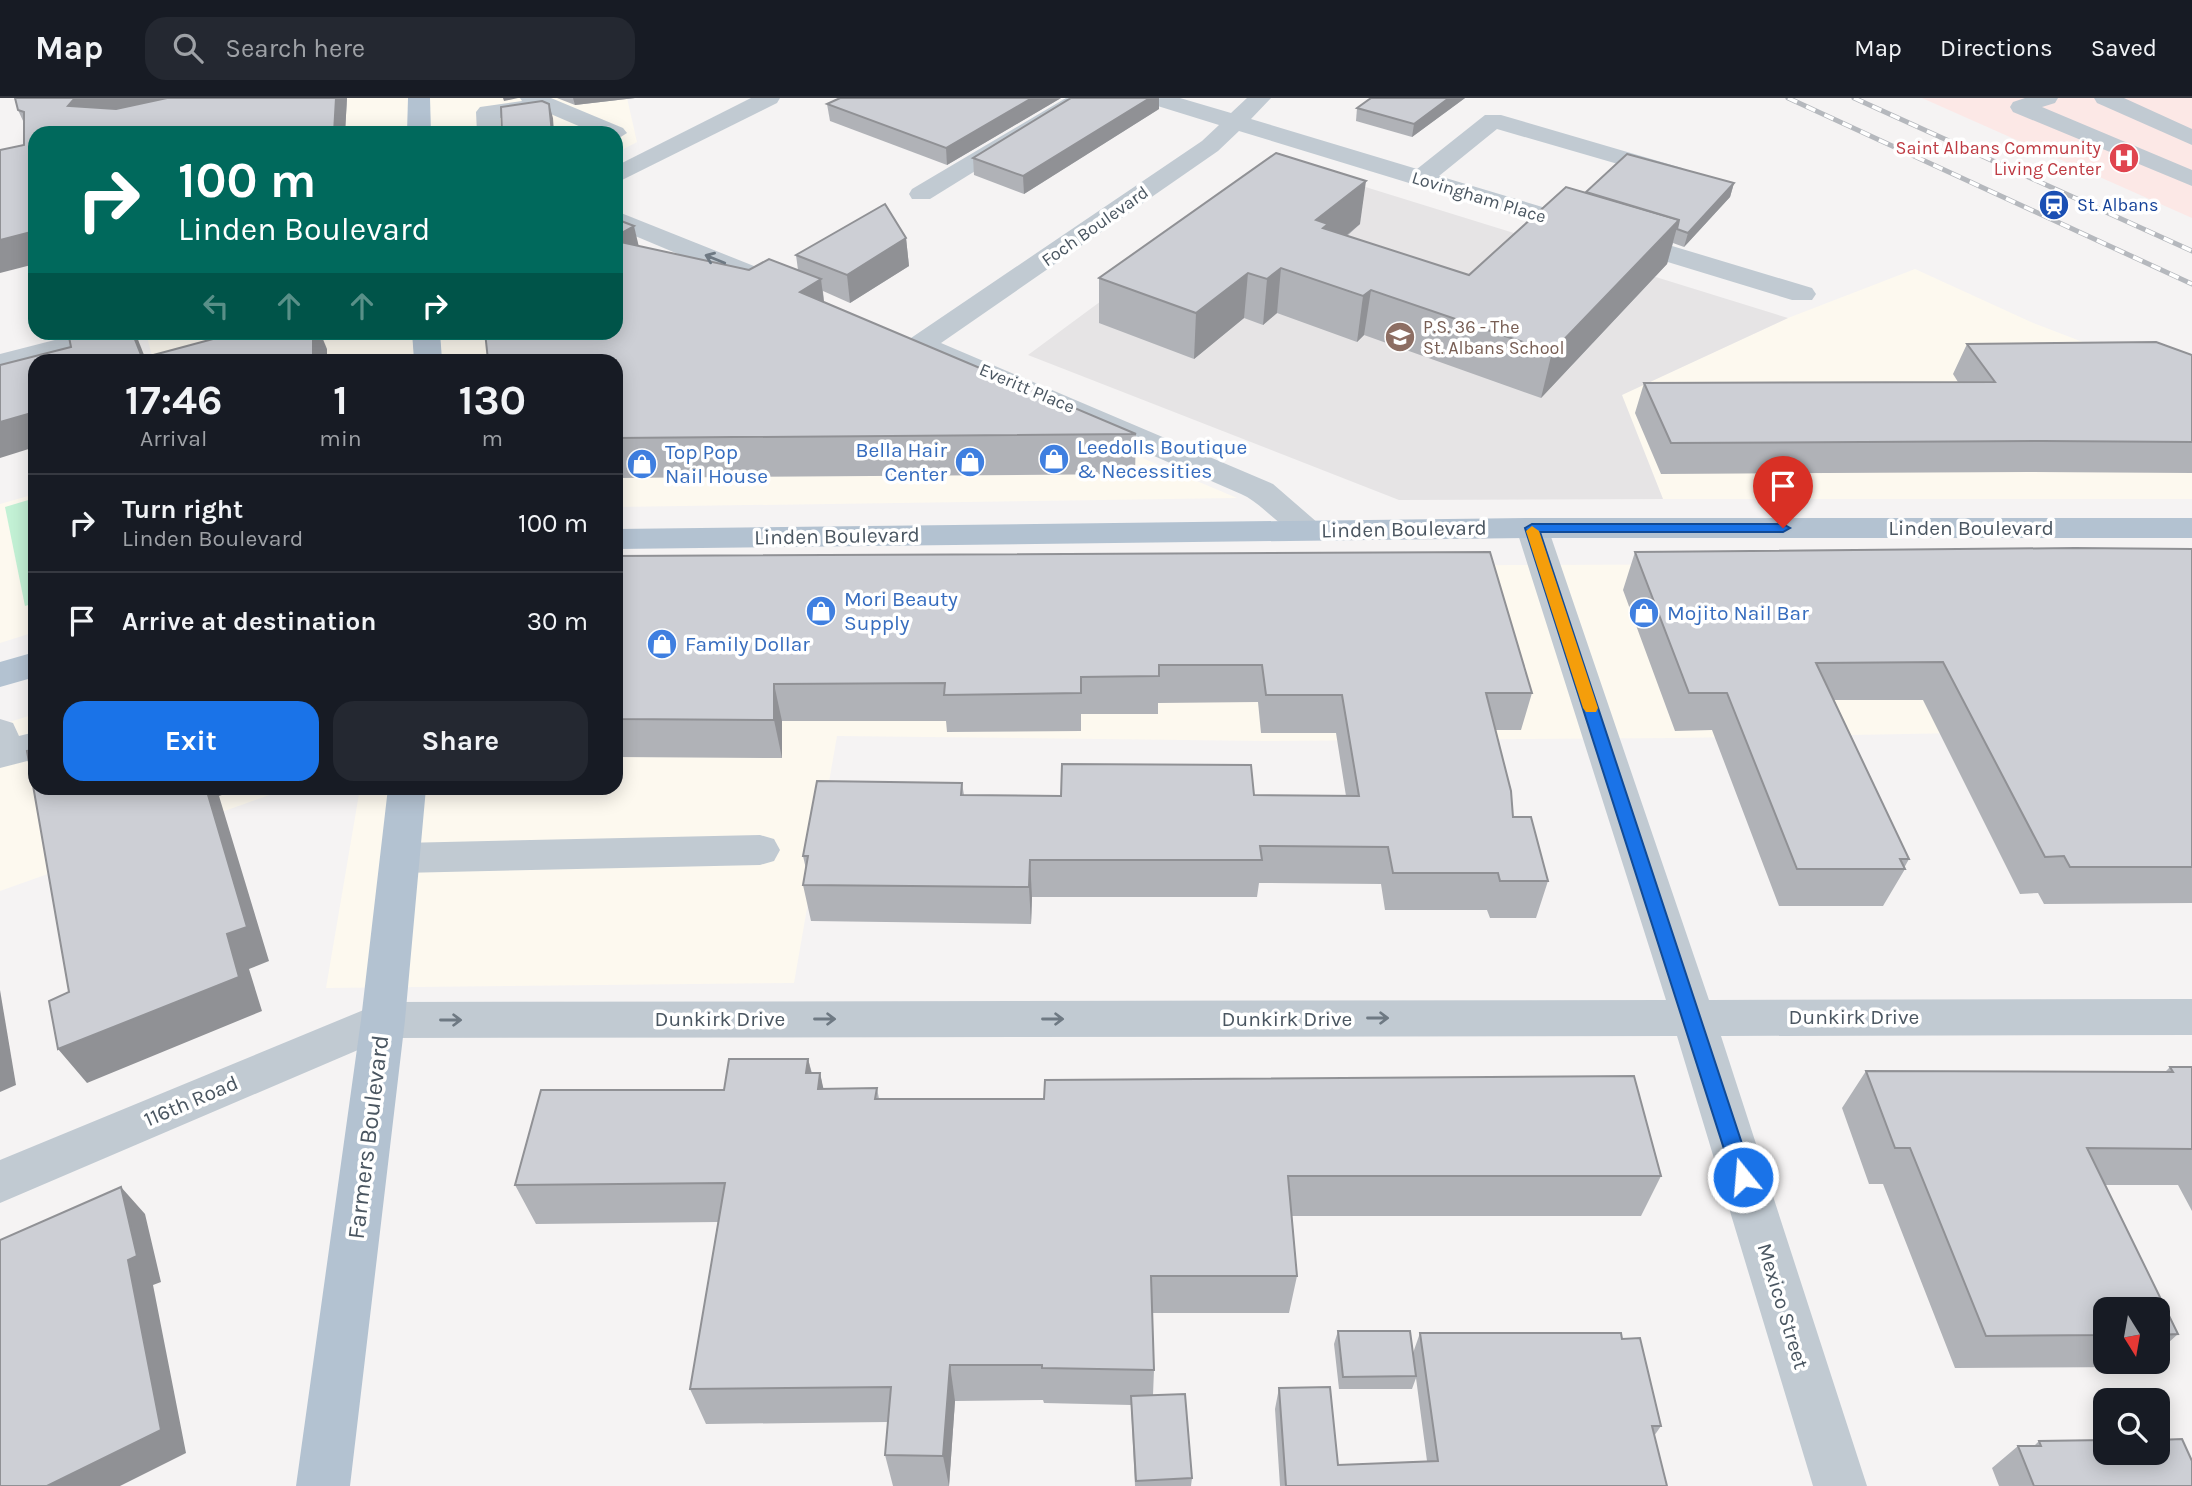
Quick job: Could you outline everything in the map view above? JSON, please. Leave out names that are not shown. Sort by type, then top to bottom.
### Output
[{"type":"main road","points":[[419,98],[419,126]]},
{"type":"main road","name":"Linden Boulevard","points":[[623,539],[1532,528],[2192,528]]},
{"type":"main road","points":[[0,675],[28,666]]},
{"type":"main road","name":"Farmers Boulevard","points":[[323,1486],[383,1020],[406,795]]},
{"type":"street","points":[[623,172],[769,98]]},
{"type":"street","points":[[921,194],[1082,98]]},
{"type":"street","name":"Lovingham Place","points":[[1156,98],[1802,294]]},
{"type":"street","name":"Foch Boulevard","points":[[908,339],[1210,146],[1261,98]]},
{"type":"street","points":[[2047,98],[2021,107],[2192,178]]},
{"type":"street","points":[[2105,98],[2192,138]]},
{"type":"street","points":[[489,126],[488,112],[541,101],[599,126]]},
{"type":"street","points":[[1420,179],[1512,106]]},
{"type":"street","points":[[1493,120],[1696,179]]},
{"type":"street","points":[[623,136],[662,153]]},
{"type":"street","points":[[623,222],[807,297]]},
{"type":"street","name":"Everitt Place","points":[[908,339],[1262,491],[1310,530]]},
{"type":"street","points":[[35,354],[90,340]]},
{"type":"street","points":[[0,363],[28,356]]},
{"type":"street","name":"Mexico Street","points":[[1532,528],[1693,1017],[1840,1486]]},
{"type":"street","points":[[0,732],[4,756],[28,747]]},
{"type":"street","points":[[401,858],[760,850]]},
{"type":"street","name":"Dunkirk Drive","points":[[383,1020],[2192,1017]]},
{"type":"street","name":"116th Road","points":[[0,1182],[383,1020]]},
{"type":"shaded area","points":[[223,98],[627,98],[637,142],[623,149],[623,126],[177,126]]},
{"type":"shaded area","name":"Saint Albans Community Living Center","points":[[1922,98],[2192,98],[2192,218]]},
{"type":"shaded area","name":"P.S. 36 - The St. Albans School","points":[[1288,163],[1788,318],[1622,395],[1663,499],[1399,500],[1028,355]]},
{"type":"shaded area","points":[[623,238],[1237,498],[623,507],[623,354],[151,354],[148,340],[623,340]]},
{"type":"shaded area","points":[[1915,269],[2031,322],[2192,384],[2192,499],[1663,499],[1621,395],[1788,318]]},
{"type":"shaded area","points":[[28,496],[28,634],[0,643],[0,504]]},
{"type":"shaded area","points":[[2192,563],[2192,729],[1677,738],[1267,741],[837,736],[794,983],[326,988],[359,795],[623,795],[623,568]]},
{"type":"shaded area","points":[[28,716],[28,795],[269,795],[0,891],[0,725]]},
{"type":"green space","points":[[28,500],[28,605],[25,606],[5,507]]},
{"type":"building","points":[[15,98],[76,98],[68,106],[116,109],[167,98],[336,98],[334,126],[28,126],[28,233],[0,240],[0,150],[24,145],[24,112],[18,110]]},
{"type":"building","points":[[840,98],[1032,98],[946,148],[827,104]]},
{"type":"building","points":[[1071,98],[1150,98],[1023,176],[973,158]]},
{"type":"building","points":[[1371,98],[1449,98],[1414,124],[1357,108]]},
{"type":"building","points":[[542,101],[549,104],[551,126],[502,126],[501,107]]},
{"type":"building","points":[[1276,153],[1366,181],[1316,220],[1328,224],[1323,228],[1469,275],[1566,187],[1679,220],[1552,352],[1371,290],[1363,296],[1281,268],[1267,279],[1248,273],[1196,313],[1099,278]]},
{"type":"building","points":[[1627,154],[1734,183],[1688,233],[1677,229],[1679,220],[1586,192]]},
{"type":"building","points":[[885,204],[906,238],[847,275],[796,255]]},
{"type":"building","points":[[623,222],[634,226],[623,232]]},
{"type":"building","points":[[623,243],[749,270],[769,259],[821,279],[800,292],[1136,434],[623,438],[623,354],[487,354],[486,340],[623,340]]},
{"type":"building","points":[[70,340],[135,340],[141,354],[43,354],[71,347]]},
{"type":"building","points":[[209,340],[313,340],[313,354],[157,354]]},
{"type":"building","points":[[2156,342],[2192,355],[2192,442],[1671,443],[1644,383],[1995,382],[1967,344]]},
{"type":"building","points":[[28,358],[28,414],[0,422],[0,365]]},
{"type":"building","points":[[2192,549],[2192,867],[2070,867],[2064,856],[2045,857],[1943,662],[1816,663],[1909,859],[1900,859],[1905,869],[1797,869],[1727,693],[1689,693],[1635,552]]},
{"type":"building","points":[[1490,552],[1532,693],[1486,693],[1511,791],[1513,817],[1531,817],[1548,881],[1500,881],[1498,873],[1393,873],[1388,847],[1260,846],[1262,860],[1030,860],[1029,887],[803,885],[808,856],[803,856],[817,781],[962,783],[961,795],[1061,796],[1062,764],[1251,765],[1254,795],[1359,796],[1342,695],[1266,695],[1262,665],[1159,665],[1159,676],[1081,677],[1081,693],[944,695],[945,683],[774,684],[774,720],[623,719],[623,556]]},
{"type":"building","points":[[35,795],[208,795],[247,927],[227,934],[239,977],[58,1049],[49,1001],[69,992]]},
{"type":"building","points":[[729,1059],[808,1059],[806,1073],[820,1073],[818,1089],[877,1088],[875,1099],[1044,1099],[1045,1080],[1634,1076],[1661,1176],[1288,1176],[1297,1276],[1151,1276],[1154,1370],[1042,1368],[1042,1365],[950,1365],[943,1456],[885,1455],[891,1387],[690,1389],[725,1183],[515,1185],[541,1090],[724,1090]]},
{"type":"building","points":[[2170,1067],[2192,1067],[2192,1149],[2087,1148],[2160,1297],[2093,1297],[2093,1335],[1986,1336],[1910,1148],[1895,1148],[1866,1071],[2173,1072]]},
{"type":"building","points":[[121,1187],[137,1256],[128,1260],[161,1430],[47,1486],[0,1486],[0,1240]]},
{"type":"building","points":[[2170,1318],[2178,1334],[2170,1334]]},
{"type":"building","points":[[1338,1331],[1410,1331],[1416,1376],[1343,1377]]},
{"type":"building","points":[[1420,1333],[1621,1333],[1622,1339],[1640,1338],[1661,1426],[1652,1426],[1667,1486],[1286,1486],[1279,1388],[1330,1387],[1338,1465],[1438,1461]]},
{"type":"building","points":[[1185,1394],[1192,1478],[1136,1481],[1131,1396]]},
{"type":"building","points":[[2182,1439],[2192,1461],[2192,1486],[2034,1486],[2018,1446],[2041,1446],[2039,1441],[2093,1440],[2093,1465],[2170,1465],[2170,1440]]},
{"type":"railway","points":[[1788,98],[2192,284]]},
{"type":"railway","points":[[1854,98],[2192,251]]},
{"type":"slow traffic","points":[[1532,531],[1591,708]]},
{"type":"place","name":"Saint Albans Community Living Center","points":[[2124,158]]},
{"type":"place","name":"St. Albans","points":[[2054,205]]},
{"type":"place","name":"P.S. 36 - The St. Albans School","points":[[1400,337]]},
{"type":"place","name":"Leedolls Boutique & Necessities","points":[[1054,459]]},
{"type":"place","name":"Bella Hair Center","points":[[970,462]]},
{"type":"place","name":"Top Pop Nail House","points":[[642,464]]},
{"type":"place","name":"Mori Beauty Supply","points":[[821,611]]},
{"type":"place","name":"Mojito Nail Bar","points":[[1644,613]]},
{"type":"place","name":"Family Dollar","points":[[662,644]]},
{"type":"route","points":[[1743,1177],[1532,528],[1783,528]]}]
